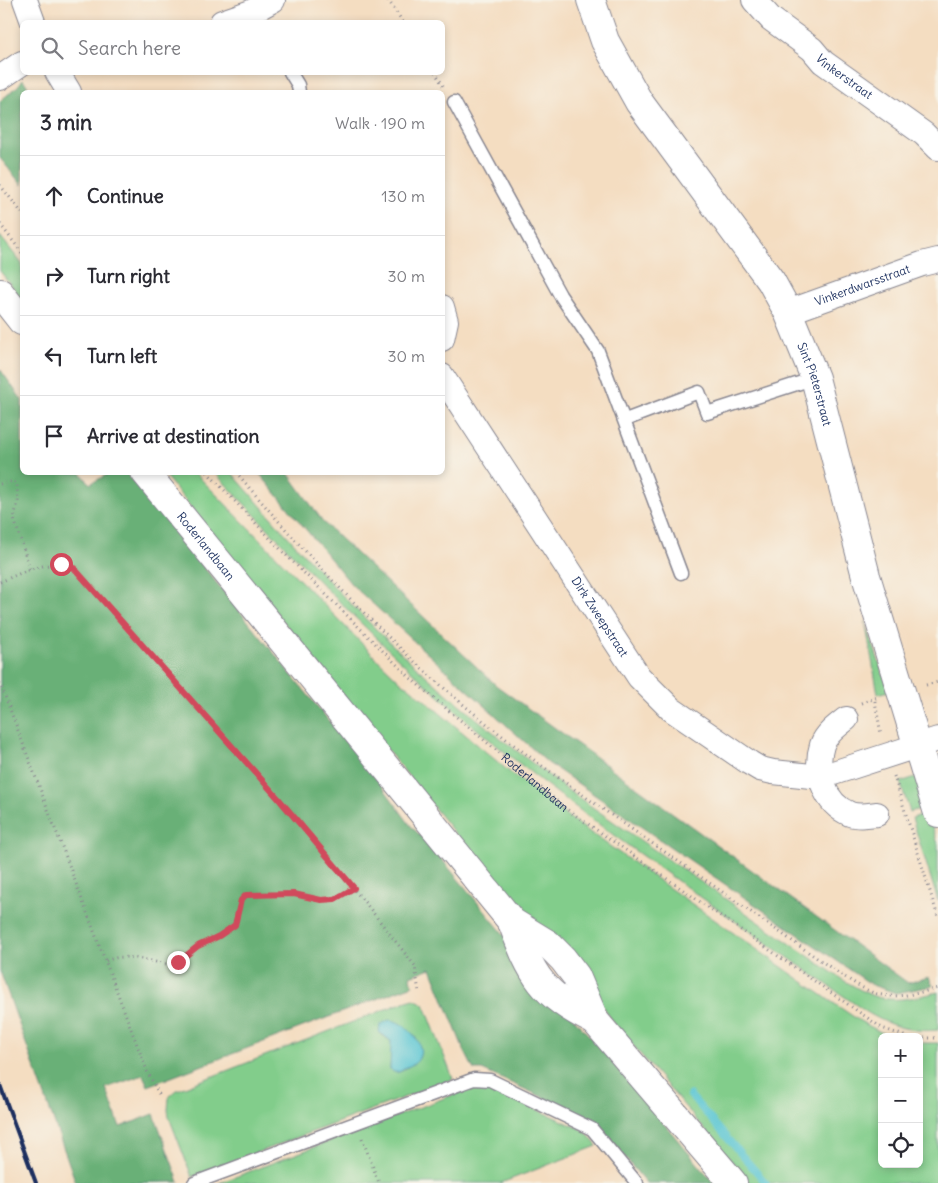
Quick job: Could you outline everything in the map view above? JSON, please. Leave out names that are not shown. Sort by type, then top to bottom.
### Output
[{"type":"main road","name":"Sint Pieterstraat","points":[[591,0],[605,41],[639,102],[754,256],[771,281],[788,312],[815,378],[866,576],[927,743],[937,810]]},
{"type":"main road","points":[[0,294],[20,319]]},
{"type":"main road","name":"Roderlandbaan","points":[[147,475],[512,922],[526,957],[539,980],[557,999],[571,1009],[595,1021],[734,1183]]},
{"type":"street","points":[[25,0],[32,20]]},
{"type":"street","points":[[235,20],[255,17],[273,0]]},
{"type":"street","name":"Vinkerstraat","points":[[754,0],[771,19],[812,49],[823,62],[924,134],[938,148]]},
{"type":"street","points":[[0,78],[20,64]]},
{"type":"street","points":[[59,75],[68,90]]},
{"type":"street","name":"Vinkerdwarsstraat","points":[[788,312],[938,260]]},
{"type":"street","name":"Dirk Zweepstraat","points":[[445,381],[638,677],[671,708],[760,769],[773,772],[821,777],[927,743]]},
{"type":"street","points":[[846,719],[826,736],[822,744],[819,760],[821,777],[831,800],[840,809],[852,815],[865,816],[877,814]]},
{"type":"lane","points":[[292,75],[299,90]]},
{"type":"lane","points":[[454,102],[560,295],[598,350],[681,573]]},
{"type":"lane","points":[[625,420],[698,392],[707,413],[815,378]]},
{"type":"lane","points":[[194,1183],[474,1079],[490,1080],[592,1129],[637,1183]]},
{"type":"path","points":[[388,0],[402,20]]},
{"type":"path","points":[[0,185],[20,210]]},
{"type":"path","points":[[0,224],[20,250]]},
{"type":"path","name":"Roderlandbaan","points":[[210,475],[285,554],[396,664],[565,808],[882,1028],[896,1033]]},
{"type":"path","name":"Roderlandbaan","points":[[239,475],[272,515],[379,628],[452,695],[523,752],[778,932],[855,983],[875,993],[888,996],[908,995],[938,988]]},
{"type":"path","points":[[0,484],[14,481],[17,485],[18,501],[14,523],[30,569]]},
{"type":"path","points":[[0,582],[30,569],[51,564],[61,564],[74,568],[278,798],[354,888],[415,966],[419,993]]},
{"type":"path","points":[[0,683],[147,1071],[160,1096]]},
{"type":"path","points":[[877,814],[883,824],[937,810]]},
{"type":"path","points":[[106,961],[125,957],[171,965],[178,962],[198,946],[219,936],[235,925],[241,900],[246,895],[294,894],[321,900],[335,899],[354,888]]},
{"type":"path","points":[[923,1038],[938,1038]]},
{"type":"path","points":[[356,1123],[379,1183]]},
{"type":"green space","points":[[23,79],[30,90],[20,90],[20,183],[0,158],[0,101],[18,86]]},
{"type":"green space","points":[[0,236],[20,261],[20,296],[0,271]]},
{"type":"green space","points":[[0,369],[20,397],[20,475],[83,475],[90,484],[106,475],[129,475],[379,782],[411,826],[434,850],[580,1026],[714,1183],[646,1183],[594,1120],[482,1070],[474,1070],[431,968],[410,976],[413,985],[148,1086],[143,1075],[106,1088],[120,1127],[154,1114],[179,1182],[76,1183],[0,971]]},
{"type":"green space","points":[[165,475],[197,475],[403,684],[409,687],[512,774],[571,819],[829,1000],[860,1021],[882,1033],[878,1033],[878,1168],[923,1168],[923,1043],[938,1043],[938,1183],[750,1183],[614,1023],[599,1001],[517,910]]},
{"type":"green space","points":[[217,475],[234,475],[286,535],[361,615],[449,696],[545,773],[857,988],[879,998],[888,999],[905,999],[938,992],[938,1030],[928,1031],[900,1027],[865,1011],[638,853],[549,787],[467,721],[392,653],[320,582]]},
{"type":"green space","points":[[261,475],[289,475],[324,523],[497,686],[908,983],[929,977],[933,986],[896,993],[872,985],[548,763],[352,585]]},
{"type":"green space","points":[[865,621],[889,691],[878,694]]},
{"type":"green space","points":[[916,777],[926,807],[910,812],[900,782]]},
{"type":"green space","points":[[928,813],[938,844],[938,901],[912,818]]},
{"type":"green space","points":[[414,999],[424,1004],[453,1079],[192,1177],[169,1117],[169,1097],[177,1090]],"holes":[[[380,1034],[413,1035],[419,1046],[419,1057],[401,1071],[392,1071],[390,1069],[392,1044],[391,1041]]]},
{"type":"green space","points":[[487,1087],[585,1131],[597,1146],[501,1183],[219,1183],[471,1088]]},
{"type":"water","points":[[389,1020],[395,1021],[407,1028],[417,1039],[420,1046],[421,1052],[417,1061],[398,1072],[390,1069],[391,1041],[379,1032],[380,1025]]},
{"type":"waterway","points":[[690,1095],[766,1183]]},
{"type":"railway","points":[[0,1085],[36,1183]]},
{"type":"route","points":[[61,564],[74,568],[278,798],[354,888],[335,899],[321,900],[294,894],[246,895],[241,900],[235,925],[219,936],[198,946],[178,962]]}]
